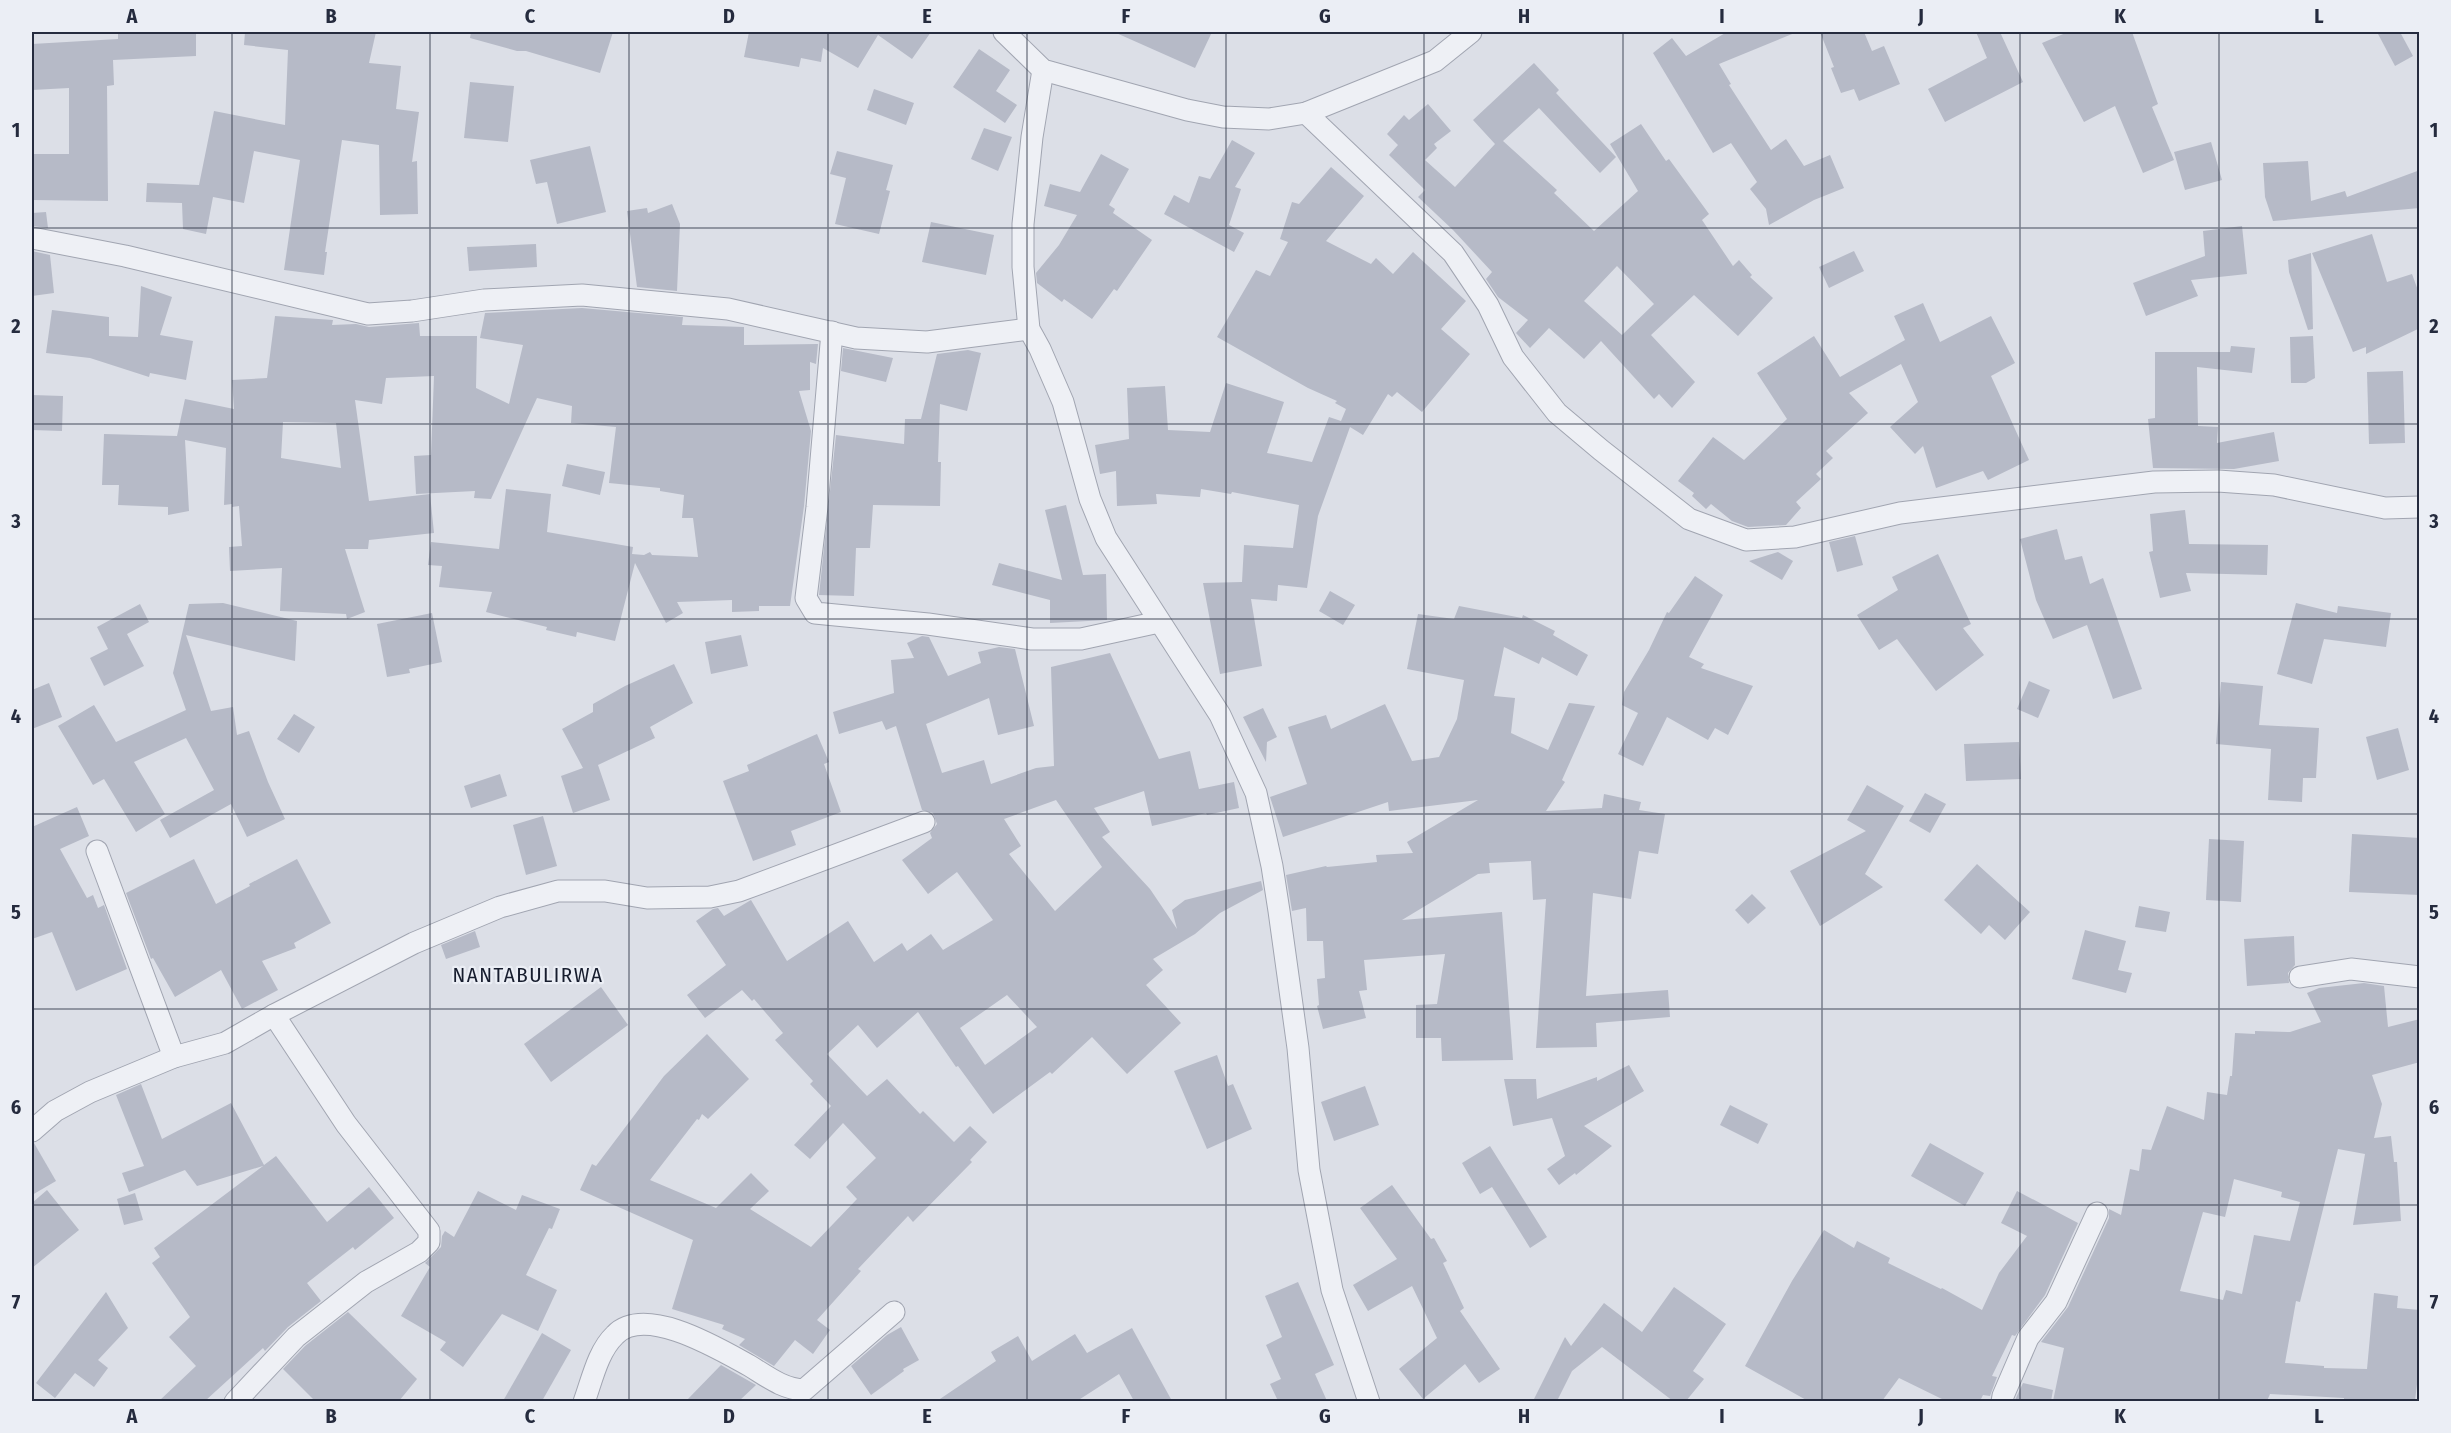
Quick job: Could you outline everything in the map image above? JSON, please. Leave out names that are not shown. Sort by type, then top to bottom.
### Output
[{"type":"street","points":[[1004,32],[1043,70],[1187,110],[1223,117],[1269,118],[1306,113],[1435,61],[1471,32]]},
{"type":"street","points":[[1043,70],[1032,137],[1023,224],[1023,267],[1029,329],[1063,402],[1090,499],[1106,538],[1220,715],[1256,793],[1279,911],[1298,1048],[1313,1192],[1332,1290],[1369,1401]]},
{"type":"street","points":[[1306,113],[1453,253],[1488,305],[1513,357],[1557,412],[1601,450],[1689,519],[1746,540],[1795,537],[1912,512],[2154,482],[2218,481],[2274,485],[2385,508],[2420,507]]},
{"type":"street","points":[[32,238],[125,256],[368,314],[412,311],[484,300],[582,295],[728,309],[856,338],[927,342],[1029,329]]},
{"type":"street","points":[[832,332],[817,507],[806,598],[815,613],[928,624],[1032,639],[1081,639],[1159,622]]},
{"type":"street","points":[[32,1131],[55,1111],[90,1092],[174,1057],[225,1044],[274,1015],[414,942],[500,907],[558,891],[604,891],[647,898],[710,897],[739,891],[924,822]]},
{"type":"street","points":[[97,851],[174,1057]]},
{"type":"street","points":[[2300,977],[2351,969],[2420,977]]},
{"type":"street","points":[[235,1401],[296,1337],[366,1282],[419,1252],[429,1242],[429,1231],[346,1124],[274,1015]]},
{"type":"street","points":[[2002,1401],[2028,1338],[2056,1302],[2097,1213]]},
{"type":"street","points":[[584,1401],[601,1355],[613,1336],[626,1326],[642,1323],[668,1327],[726,1353],[789,1389],[804,1390],[894,1312]]},
{"type":"building","points":[[118,32],[196,34],[196,56],[113,60],[114,85],[107,86],[108,201],[32,200],[32,154],[69,154],[69,88],[32,90],[32,44],[118,39]]},
{"type":"building","points":[[245,32],[376,32],[369,63],[401,66],[396,109],[419,112],[412,162],[417,161],[418,214],[380,215],[379,145],[342,140],[325,252],[327,252],[324,275],[284,270],[300,160],[254,151],[244,203],[213,197],[206,234],[183,229],[182,203],[146,202],[147,183],[199,185],[214,111],[285,125],[288,50],[244,45]]},
{"type":"building","points":[[471,32],[613,32],[600,73],[526,51],[517,51],[470,38]]},
{"type":"building","points":[[749,32],[931,32],[912,59],[878,35],[858,68],[823,48],[821,62],[801,58],[799,67],[744,57]]},
{"type":"building","points":[[1114,32],[1212,32],[1195,68]]},
{"type":"building","points":[[1727,32],[1797,32],[1719,64],[1731,84],[1729,85],[1771,150],[1786,139],[1804,166],[1830,155],[1844,188],[1814,200],[1769,225],[1766,209],[1750,189],[1757,182],[1731,143],[1713,153],[1653,53],[1672,38],[1686,56]]},
{"type":"building","points":[[1820,32],[1864,32],[1872,51],[1884,46],[1900,84],[1859,101],[1854,89],[1841,93],[1831,68],[1834,67]]},
{"type":"building","points":[[1976,32],[2000,32],[2023,82],[1945,122],[1928,89],[1987,58]]},
{"type":"building","points":[[2068,32],[2132,32],[2158,104],[2152,107],[2174,160],[2143,173],[2115,106],[2084,122],[2042,43]]},
{"type":"building","points":[[2377,32],[2400,32],[2413,56],[2395,66]]},
{"type":"building","points":[[979,49],[1010,70],[996,91],[1017,105],[1005,123],[953,87]]},
{"type":"building","points":[[1534,63],[1559,90],[1556,93],[1616,157],[1600,173],[1539,108],[1503,141],[1557,190],[1554,193],[1594,231],[1638,191],[1610,144],[1641,124],[1666,161],[1669,159],[1709,214],[1702,220],[1733,266],[1739,260],[1752,275],[1750,277],[1773,298],[1738,336],[1694,295],[1651,335],[1695,382],[1672,408],[1659,394],[1654,399],[1601,341],[1584,359],[1549,328],[1530,348],[1516,333],[1528,320],[1498,297],[1486,279],[1492,272],[1418,197],[1425,190],[1389,155],[1398,145],[1387,134],[1404,115],[1409,120],[1428,104],[1451,131],[1434,144],[1437,148],[1425,160],[1455,187],[1495,144],[1473,120]],"holes":[[[1617,266],[1654,304],[1622,335],[1584,301]]]},
{"type":"building","points":[[470,82],[514,86],[508,142],[464,138]]},
{"type":"building","points":[[874,89],[914,103],[906,125],[867,110]]},
{"type":"building","points":[[984,128],[1012,137],[998,171],[971,159]]},
{"type":"building","points":[[1232,140],[1255,153],[1235,187],[1241,189],[1229,225],[1244,233],[1234,252],[1164,214],[1174,195],[1189,203],[1199,176],[1210,179]]},
{"type":"building","points":[[2211,142],[2222,180],[2185,190],[2174,152]]},
{"type":"building","points":[[590,146],[606,212],[557,224],[547,182],[536,184],[530,160]]},
{"type":"building","points":[[837,151],[893,165],[886,190],[890,191],[879,234],[835,224],[846,178],[830,174]]},
{"type":"building","points":[[1101,154],[1129,169],[1109,205],[1115,209],[1113,213],[1152,240],[1117,291],[1114,289],[1092,319],[1064,299],[1062,302],[1037,283],[1036,273],[1059,245],[1077,215],[1044,206],[1050,184],[1080,192]]},
{"type":"building","points":[[2308,161],[2311,201],[2345,191],[2347,197],[2420,170],[2420,208],[2273,221],[2265,197],[2263,163]]},
{"type":"building","points":[[1331,167],[1364,196],[1326,241],[1371,264],[1376,258],[1393,274],[1413,252],[1466,301],[1441,329],[1470,354],[1422,412],[1397,392],[1392,397],[1388,394],[1363,435],[1350,427],[1318,516],[1307,588],[1278,585],[1277,601],[1251,599],[1262,666],[1220,674],[1203,583],[1242,582],[1244,545],[1293,548],[1299,505],[1232,492],[1231,494],[1201,489],[1200,497],[1156,494],[1157,504],[1117,506],[1116,471],[1100,474],[1095,445],[1129,439],[1127,388],[1165,386],[1168,430],[1210,432],[1226,383],[1284,402],[1267,453],[1312,462],[1329,417],[1341,421],[1346,409],[1335,403],[1337,401],[1308,388],[1217,337],[1256,270],[1270,276],[1288,242],[1280,239],[1292,202],[1299,204]]},
{"type":"building","points":[[672,204],[680,224],[677,291],[637,287],[627,211],[647,208],[648,213]]},
{"type":"building","points":[[46,212],[48,228],[32,226],[32,213]]},
{"type":"building","points":[[931,222],[994,235],[986,275],[922,262]]},
{"type":"building","points":[[2242,226],[2247,274],[2191,280],[2198,296],[2146,316],[2133,283],[2205,256],[2203,231]]},
{"type":"building","points":[[2372,234],[2387,282],[2412,274],[2420,296],[2420,328],[2366,354],[2366,347],[2353,352],[2312,253]]},
{"type":"building","points":[[536,244],[537,267],[469,271],[467,247]]},
{"type":"building","points":[[32,251],[50,255],[54,293],[32,296]]},
{"type":"building","points":[[1854,251],[1864,271],[1829,288],[1819,267]]},
{"type":"building","points":[[2311,253],[2313,329],[2308,330],[2289,272],[2288,260]]},
{"type":"building","points":[[141,286],[172,297],[160,335],[193,341],[186,380],[150,373],[149,377],[90,358],[46,353],[52,310],[109,317],[109,336],[138,337]]},
{"type":"building","points":[[1923,303],[1940,342],[1991,316],[2015,363],[1991,376],[2029,460],[1988,480],[1983,471],[1936,488],[1923,446],[1915,454],[1890,427],[1918,402],[1901,364],[1849,393],[1868,413],[1826,451],[1833,458],[1816,474],[1821,479],[1796,502],[1801,508],[1786,525],[1748,527],[1732,521],[1711,504],[1706,509],[1692,496],[1694,493],[1678,481],[1713,437],[1744,460],[1787,419],[1757,373],[1814,336],[1840,377],[1905,340],[1894,316]]},
{"type":"building","points":[[582,308],[683,317],[682,325],[744,327],[744,345],[818,344],[816,364],[810,362],[810,390],[799,391],[811,431],[804,506],[790,606],[759,606],[759,611],[732,612],[732,600],[677,602],[683,613],[666,623],[635,563],[615,641],[577,632],[576,637],[546,630],[547,627],[486,612],[492,592],[439,587],[442,566],[428,565],[431,542],[499,549],[506,489],[551,494],[547,532],[633,547],[632,554],[644,555],[650,552],[652,555],[698,557],[693,518],[682,518],[684,495],[660,491],[660,488],[609,483],[616,427],[571,423],[572,406],[537,398],[491,499],[474,498],[475,491],[416,494],[414,456],[431,455],[434,376],[386,378],[382,404],[355,400],[369,501],[430,494],[434,533],[369,540],[368,549],[345,549],[365,612],[347,619],[346,614],[280,611],[282,568],[230,571],[229,547],[242,546],[239,506],[224,505],[226,448],[185,440],[189,511],[168,515],[168,507],[118,505],[119,485],[102,485],[104,434],[177,436],[185,399],[234,409],[232,380],[267,378],[275,316],[333,320],[332,325],[356,324],[369,327],[419,323],[420,336],[477,336],[476,388],[509,404],[523,345],[480,338],[485,313]],"holes":[[[283,422],[336,423],[341,468],[281,458]]]},
{"type":"building","points":[[2313,336],[2315,378],[2306,383],[2291,383],[2290,337]]},
{"type":"building","points":[[2231,346],[2255,348],[2252,373],[2197,367],[2198,426],[2218,427],[2217,443],[2274,432],[2279,461],[2234,469],[2153,468],[2148,419],[2155,418],[2155,352],[2230,352]]},
{"type":"building","points":[[843,348],[893,358],[886,382],[841,371]]},
{"type":"building","points":[[968,350],[981,353],[967,411],[940,404],[938,462],[941,462],[940,506],[873,505],[870,548],[856,548],[854,596],[819,595],[836,435],[904,444],[905,419],[921,419],[937,354]]},
{"type":"building","points":[[2403,371],[2405,443],[2369,444],[2367,372]]},
{"type":"building","points":[[32,395],[63,396],[62,431],[32,430]]},
{"type":"building","points":[[567,464],[605,472],[600,495],[562,486]]},
{"type":"building","points":[[1066,505],[1083,575],[1106,574],[1107,620],[1050,623],[1050,600],[992,585],[999,563],[1062,580],[1045,510]]},
{"type":"building","points":[[2185,510],[2189,544],[2268,545],[2267,575],[2186,573],[2191,591],[2160,598],[2149,552],[2153,551],[2150,514]]},
{"type":"building","points":[[2057,529],[2065,560],[2082,556],[2090,584],[2103,578],[2142,689],[2113,699],[2087,625],[2053,639],[2036,600],[2020,539]]},
{"type":"building","points":[[1855,536],[1863,565],[1837,572],[1829,542]]},
{"type":"building","points":[[1778,552],[1793,561],[1782,580],[1749,561]]},
{"type":"building","points":[[1938,554],[1971,624],[1963,628],[1984,655],[1936,691],[1897,639],[1879,650],[1857,615],[1898,590],[1892,577]]},
{"type":"building","points":[[1695,576],[1723,595],[1689,657],[1704,664],[1701,668],[1753,686],[1728,735],[1715,728],[1708,740],[1667,717],[1643,766],[1618,754],[1638,713],[1622,705],[1624,692],[1649,650],[1667,612],[1669,613]]},
{"type":"building","points":[[1330,591],[1355,605],[1343,625],[1319,611]]},
{"type":"building","points":[[223,603],[297,621],[295,661],[186,635],[211,711],[233,707],[237,735],[249,731],[285,819],[247,837],[231,804],[170,838],[160,820],[214,790],[186,738],[134,762],[165,814],[136,832],[104,779],[93,785],[58,726],[94,705],[116,742],[186,710],[173,673],[189,604]]},
{"type":"building","points":[[2296,603],[2337,613],[2338,606],[2391,613],[2386,647],[2324,639],[2312,684],[2277,674]]},
{"type":"building","points":[[140,604],[149,622],[127,634],[144,666],[104,686],[90,658],[108,649],[97,627]]},
{"type":"building","points":[[1459,606],[1522,618],[1523,615],[1555,631],[1553,635],[1588,655],[1577,676],[1542,657],[1539,664],[1504,647],[1494,696],[1515,698],[1511,733],[1548,750],[1569,703],[1595,706],[1562,780],[1565,782],[1546,811],[1602,808],[1604,794],[1641,802],[1639,810],[1665,814],[1658,854],[1639,851],[1631,899],[1593,893],[1586,996],[1668,990],[1670,1017],[1596,1023],[1597,1047],[1536,1048],[1546,899],[1533,900],[1531,861],[1489,863],[1490,873],[1478,874],[1402,920],[1502,912],[1513,1060],[1442,1061],[1441,1038],[1416,1038],[1416,1005],[1437,1004],[1445,954],[1364,960],[1367,990],[1359,991],[1366,1018],[1323,1029],[1317,1006],[1319,1005],[1317,979],[1325,978],[1323,941],[1307,941],[1306,908],[1292,911],[1286,875],[1326,866],[1377,862],[1376,855],[1413,853],[1407,842],[1478,800],[1389,811],[1388,802],[1283,837],[1270,797],[1307,784],[1288,727],[1326,715],[1331,729],[1385,704],[1412,761],[1439,757],[1457,719],[1464,680],[1407,669],[1418,614],[1454,619]]},
{"type":"building","points":[[432,613],[442,662],[409,669],[410,673],[387,677],[377,624]]},
{"type":"building","points":[[741,635],[748,666],[711,674],[705,642]]},
{"type":"building","points":[[922,636],[929,637],[948,676],[981,663],[978,652],[999,647],[1015,649],[1034,726],[998,735],[989,698],[926,724],[942,773],[984,760],[991,784],[1036,768],[1054,766],[1051,667],[1110,653],[1159,759],[1190,751],[1199,789],[1234,782],[1239,808],[1152,826],[1144,791],[1094,808],[1110,832],[1102,837],[1150,889],[1177,929],[1172,910],[1185,900],[1261,881],[1263,890],[1220,913],[1195,934],[1153,959],[1163,970],[1146,985],[1181,1023],[1127,1074],[1092,1037],[1052,1074],[1050,1072],[993,1114],[958,1066],[956,1067],[918,1012],[877,1048],[858,1025],[827,1054],[867,1096],[887,1079],[920,1114],[923,1111],[954,1142],[970,1126],[987,1142],[970,1160],[972,1162],[913,1222],[908,1216],[858,1269],[861,1271],[817,1320],[830,1330],[813,1354],[795,1340],[774,1366],[739,1345],[745,1339],[722,1329],[724,1325],[672,1309],[693,1240],[580,1190],[592,1164],[596,1166],[664,1076],[707,1034],[749,1079],[708,1119],[702,1114],[699,1120],[697,1119],[650,1180],[716,1208],[751,1173],[769,1191],[750,1209],[811,1247],[857,1199],[846,1187],[876,1158],[843,1123],[810,1159],[794,1145],[831,1106],[810,1084],[813,1081],[775,1040],[783,1033],[754,999],[752,1001],[742,990],[705,1018],[687,995],[726,965],[696,921],[713,909],[718,908],[724,916],[751,900],[787,961],[848,921],[874,962],[902,943],[907,951],[931,934],[943,950],[993,920],[957,872],[928,894],[902,860],[932,838],[930,833],[937,824],[933,813],[922,810],[896,726],[886,730],[882,721],[839,734],[833,712],[894,693],[891,660],[914,658],[907,643]],"holes":[[[1056,800],[1102,867],[1055,911],[1009,854],[1021,846],[1004,819]],[[1007,995],[1037,1027],[985,1065],[960,1028]]]},
{"type":"building","points":[[674,664],[693,703],[650,727],[655,738],[598,765],[610,800],[573,813],[561,776],[583,768],[562,729],[593,712],[593,704],[625,686]]},
{"type":"building","points":[[2029,681],[2050,690],[2038,718],[2017,709]]},
{"type":"building","points":[[2221,682],[2263,686],[2259,725],[2319,728],[2316,778],[2303,778],[2302,802],[2268,800],[2271,749],[2216,744]]},
{"type":"building","points":[[49,683],[62,717],[32,729],[32,690]]},
{"type":"building","points":[[1263,708],[1277,737],[1267,742],[1266,762],[1243,717]]},
{"type":"building","points":[[294,714],[315,727],[299,753],[277,739]]},
{"type":"building","points":[[2398,728],[2409,770],[2377,780],[2366,737]]},
{"type":"building","points":[[817,734],[829,762],[824,764],[841,812],[791,831],[796,845],[753,861],[723,781],[749,771],[747,765]]},
{"type":"building","points":[[2019,742],[2021,779],[1966,781],[1964,744]]},
{"type":"building","points":[[500,774],[507,796],[471,808],[464,786]]},
{"type":"building","points":[[1867,785],[1904,806],[1865,874],[1883,887],[1820,926],[1790,871],[1866,831],[1847,820]]},
{"type":"building","points":[[1925,793],[1946,804],[1930,833],[1909,821]]},
{"type":"building","points":[[77,807],[89,836],[60,849],[87,898],[93,895],[98,908],[104,905],[127,969],[76,991],[52,932],[32,939],[32,827]]},
{"type":"building","points":[[543,816],[557,866],[526,875],[513,825]]},
{"type":"building","points":[[2352,834],[2420,838],[2420,895],[2349,892]]},
{"type":"building","points":[[2209,839],[2244,841],[2241,902],[2206,900]]},
{"type":"building","points":[[194,859],[216,904],[297,859],[331,923],[294,943],[296,948],[262,961],[278,990],[242,1009],[221,970],[175,997],[153,958],[151,959],[126,893]]},
{"type":"building","points":[[1977,864],[2030,912],[2005,940],[1989,925],[1981,934],[1944,900]]},
{"type":"building","points":[[1752,894],[1766,908],[1748,924],[1735,910]]},
{"type":"building","points":[[2139,906],[2170,912],[2166,932],[2135,927]]},
{"type":"building","points":[[2085,930],[2126,941],[2118,970],[2132,973],[2126,993],[2072,979]]},
{"type":"building","points":[[475,931],[480,947],[446,959],[441,945]]},
{"type":"building","points":[[2294,936],[2295,965],[2288,973],[2289,983],[2247,986],[2244,939]]},
{"type":"building","points":[[2364,983],[2384,986],[2388,1027],[2420,1019],[2420,1062],[2372,1075],[2382,1104],[2374,1138],[2391,1136],[2394,1162],[2397,1162],[2401,1221],[2353,1225],[2365,1154],[2338,1149],[2300,1302],[2296,1301],[2285,1363],[2324,1366],[2324,1368],[2367,1369],[2374,1293],[2398,1296],[2397,1308],[2420,1310],[2420,1359],[2415,1401],[2344,1401],[2344,1398],[2270,1394],[2267,1401],[2053,1401],[2064,1348],[2041,1342],[2068,1307],[2109,1218],[2109,1209],[2121,1215],[2130,1169],[2139,1171],[2142,1149],[2151,1150],[2167,1106],[2204,1120],[2207,1092],[2227,1095],[2230,1076],[2232,1076],[2235,1033],[2290,1032],[2321,1022],[2307,993],[2319,988]],"holes":[[[2234,1179],[2282,1192],[2281,1197],[2300,1202],[2290,1241],[2254,1235],[2242,1294],[2226,1290],[2223,1300],[2180,1291],[2203,1212],[2225,1217]]]},
{"type":"building","points":[[601,987],[628,1025],[551,1082],[524,1044]]},
{"type":"building","points":[[1217,1055],[1228,1086],[1233,1084],[1252,1129],[1207,1149],[1174,1071]]},
{"type":"building","points":[[1629,1065],[1644,1091],[1584,1126],[1612,1146],[1576,1175],[1575,1173],[1559,1185],[1547,1169],[1565,1156],[1552,1118],[1513,1126],[1504,1079],[1536,1079],[1537,1099],[1597,1077],[1597,1081]]},
{"type":"building","points":[[141,1084],[162,1139],[231,1103],[264,1165],[276,1156],[327,1222],[369,1187],[394,1218],[355,1250],[353,1247],[307,1283],[321,1301],[288,1327],[265,1351],[263,1348],[205,1401],[159,1401],[196,1366],[169,1337],[190,1317],[152,1263],[160,1257],[154,1248],[263,1166],[197,1186],[185,1170],[129,1192],[122,1173],[144,1166],[116,1095]]},
{"type":"building","points":[[1365,1086],[1379,1125],[1334,1141],[1321,1102]]},
{"type":"building","points":[[1730,1105],[1768,1124],[1758,1144],[1720,1125]]},
{"type":"building","points":[[32,1143],[56,1181],[32,1195]]},
{"type":"building","points":[[1930,1143],[1984,1173],[1965,1206],[1911,1176]]},
{"type":"building","points":[[1490,1146],[1547,1237],[1530,1248],[1492,1187],[1480,1194],[1462,1163]]},
{"type":"building","points":[[1392,1185],[1431,1239],[1434,1238],[1447,1261],[1443,1263],[1464,1308],[1460,1311],[1500,1369],[1479,1383],[1465,1364],[1423,1399],[1399,1369],[1437,1338],[1412,1286],[1368,1311],[1353,1285],[1397,1259],[1360,1208]]},
{"type":"building","points":[[47,1190],[79,1230],[32,1268],[32,1203]]},
{"type":"building","points":[[478,1191],[516,1210],[522,1195],[560,1209],[552,1229],[549,1228],[526,1275],[557,1290],[538,1331],[502,1314],[463,1367],[440,1350],[446,1342],[401,1316],[430,1267],[425,1263],[441,1247],[445,1231],[454,1237]]},
{"type":"building","points":[[2017,1191],[2078,1223],[2045,1295],[2015,1336],[2012,1335],[1992,1376],[1997,1377],[1990,1396],[1983,1395],[1980,1401],[1946,1401],[1899,1378],[1882,1401],[1808,1401],[1745,1366],[1792,1281],[1824,1230],[1854,1248],[1857,1241],[1890,1258],[1888,1263],[1982,1310],[1999,1273],[2027,1236],[2001,1223]]},
{"type":"building","points":[[135,1193],[143,1220],[124,1225],[117,1199]]},
{"type":"building","points":[[1298,1282],[1334,1365],[1315,1374],[1327,1401],[1278,1401],[1270,1384],[1281,1379],[1266,1345],[1282,1337],[1265,1296]]},
{"type":"building","points":[[1674,1287],[1726,1324],[1693,1371],[1704,1379],[1686,1401],[1673,1401],[1602,1347],[1572,1371],[1557,1401],[1533,1401],[1565,1337],[1571,1346],[1604,1303],[1642,1332]]},
{"type":"building","points":[[106,1292],[128,1328],[98,1360],[108,1368],[94,1387],[75,1373],[55,1398],[36,1383]]},
{"type":"building","points":[[348,1312],[417,1379],[399,1401],[315,1401],[283,1369],[305,1346]]},
{"type":"building","points":[[901,1327],[919,1360],[903,1369],[904,1371],[871,1395],[851,1366],[887,1335]]},
{"type":"building","points":[[1132,1328],[1172,1401],[1134,1401],[1119,1374],[1077,1401],[937,1401],[996,1361],[991,1352],[1018,1336],[1032,1361],[1075,1334],[1087,1353]]},
{"type":"building","points":[[542,1333],[571,1350],[542,1401],[503,1401]]},
{"type":"building","points":[[721,1365],[756,1385],[739,1401],[686,1401]]},
{"type":"building","points":[[2023,1383],[2053,1390],[2051,1401],[2015,1400]]},
{"type":"district","name":"NANTABULIRWA","points":[[528,975]]}]
